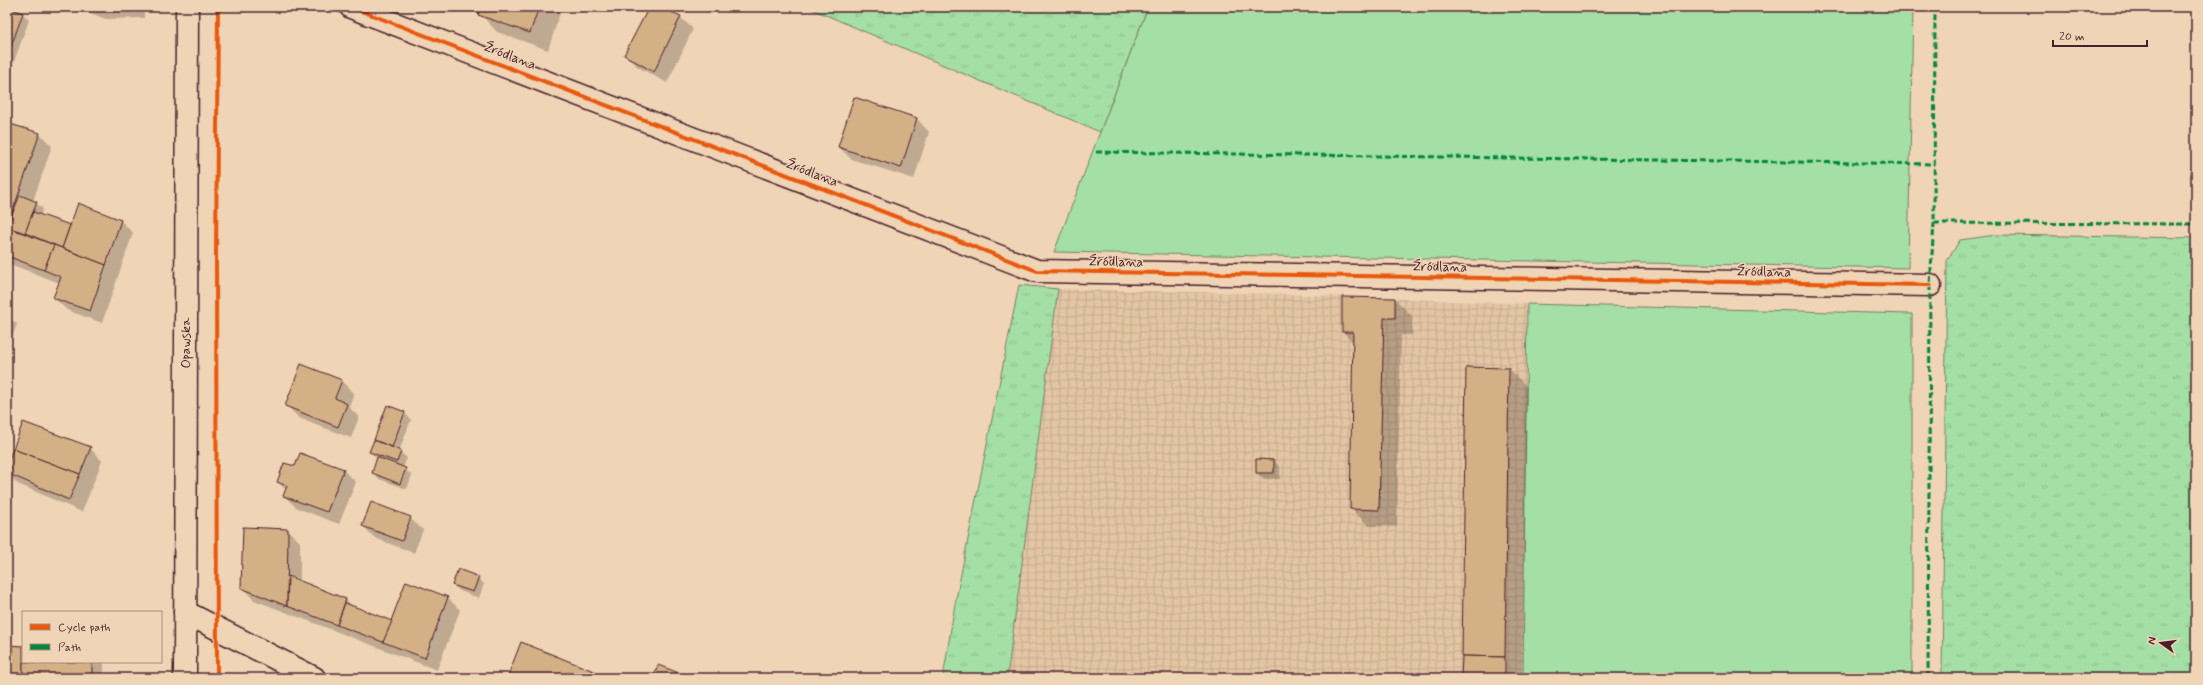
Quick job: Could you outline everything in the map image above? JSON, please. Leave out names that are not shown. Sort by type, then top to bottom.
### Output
[{"type":"street","name":"Opawska","points":[[185,678],[188,7]]},
{"type":"street","name":"Źródlana","points":[[351,7],[1037,271],[1930,285]]},
{"type":"street","points":[[185,612],[314,678]]},
{"type":"shaded area","points":[[1058,289],[1283,294],[1527,304],[1523,678],[1007,678]]},
{"type":"green space","points":[[807,7],[1148,7],[1100,132]]},
{"type":"green space","points":[[1148,7],[1913,7],[1908,268],[1054,252]]},
{"type":"green space","points":[[1996,235],[2196,238],[2196,678],[1942,678],[1947,261],[1960,240]]},
{"type":"green space","points":[[1019,285],[1058,289],[1007,678],[943,678],[955,604]]},
{"type":"green space","points":[[1527,304],[1912,314],[1912,678],[1523,678]]},
{"type":"building","points":[[7,7],[23,13],[7,58]]},
{"type":"building","points":[[481,7],[539,7],[530,33],[478,15]]},
{"type":"building","points":[[649,7],[659,7],[681,16],[654,72],[624,55]]},
{"type":"building","points":[[854,97],[917,118],[901,168],[838,147]]},
{"type":"building","points":[[7,123],[40,133],[7,227]]},
{"type":"building","points":[[20,195],[37,202],[25,233],[7,227]]},
{"type":"building","points":[[78,203],[121,220],[106,265],[62,248]]},
{"type":"building","points":[[33,212],[70,225],[62,248],[25,233]]},
{"type":"building","points":[[7,227],[54,245],[44,270],[7,256]]},
{"type":"building","points":[[54,245],[106,265],[90,311],[53,298],[61,277],[44,270]]},
{"type":"building","points":[[1342,297],[1395,298],[1395,318],[1384,318],[1379,510],[1350,509],[1353,332],[1342,332]]},
{"type":"building","points":[[301,364],[342,380],[335,398],[347,404],[338,427],[285,406]]},
{"type":"building","points":[[1466,367],[1509,368],[1505,657],[1462,656]]},
{"type":"building","points":[[387,405],[405,412],[392,447],[374,440]]},
{"type":"building","points":[[23,422],[91,447],[80,474],[13,449]]},
{"type":"building","points":[[374,440],[401,451],[397,462],[369,452]]},
{"type":"building","points":[[13,449],[80,474],[69,500],[7,473],[7,464]]},
{"type":"building","points":[[300,453],[344,469],[327,512],[283,496],[287,486],[277,482],[284,463],[295,466]]},
{"type":"building","points":[[377,457],[406,468],[400,484],[372,473]]},
{"type":"building","points":[[1256,459],[1274,460],[1274,473],[1256,473]]},
{"type":"building","points":[[371,502],[411,517],[402,541],[362,526]]},
{"type":"building","points":[[243,527],[288,529],[287,606],[241,588]]},
{"type":"building","points":[[458,569],[479,577],[473,592],[452,585]]},
{"type":"building","points":[[288,576],[346,599],[337,625],[287,606]]},
{"type":"building","points":[[406,581],[448,597],[425,658],[383,642]]},
{"type":"building","points":[[345,603],[392,621],[383,642],[337,625]]},
{"type":"building","points":[[521,642],[596,672],[593,678],[507,678]]},
{"type":"building","points":[[7,645],[22,646],[23,675],[7,675]]},
{"type":"building","points":[[1462,656],[1505,657],[1505,678],[1461,678]]},
{"type":"building","points":[[23,663],[92,663],[92,677],[23,675]]},
{"type":"building","points":[[658,665],[692,678],[653,678]]},
{"type":"marked path","points":[[1928,678],[1930,285],[1934,223],[1935,7]]},
{"type":"marked path","points":[[1096,152],[1934,164]]},
{"type":"marked path","points":[[1934,223],[2196,224]]},
{"type":"cycle path","points":[[217,678],[216,253],[218,7]]},
{"type":"cycle path","points":[[351,7],[1037,271],[1930,285]]}]
